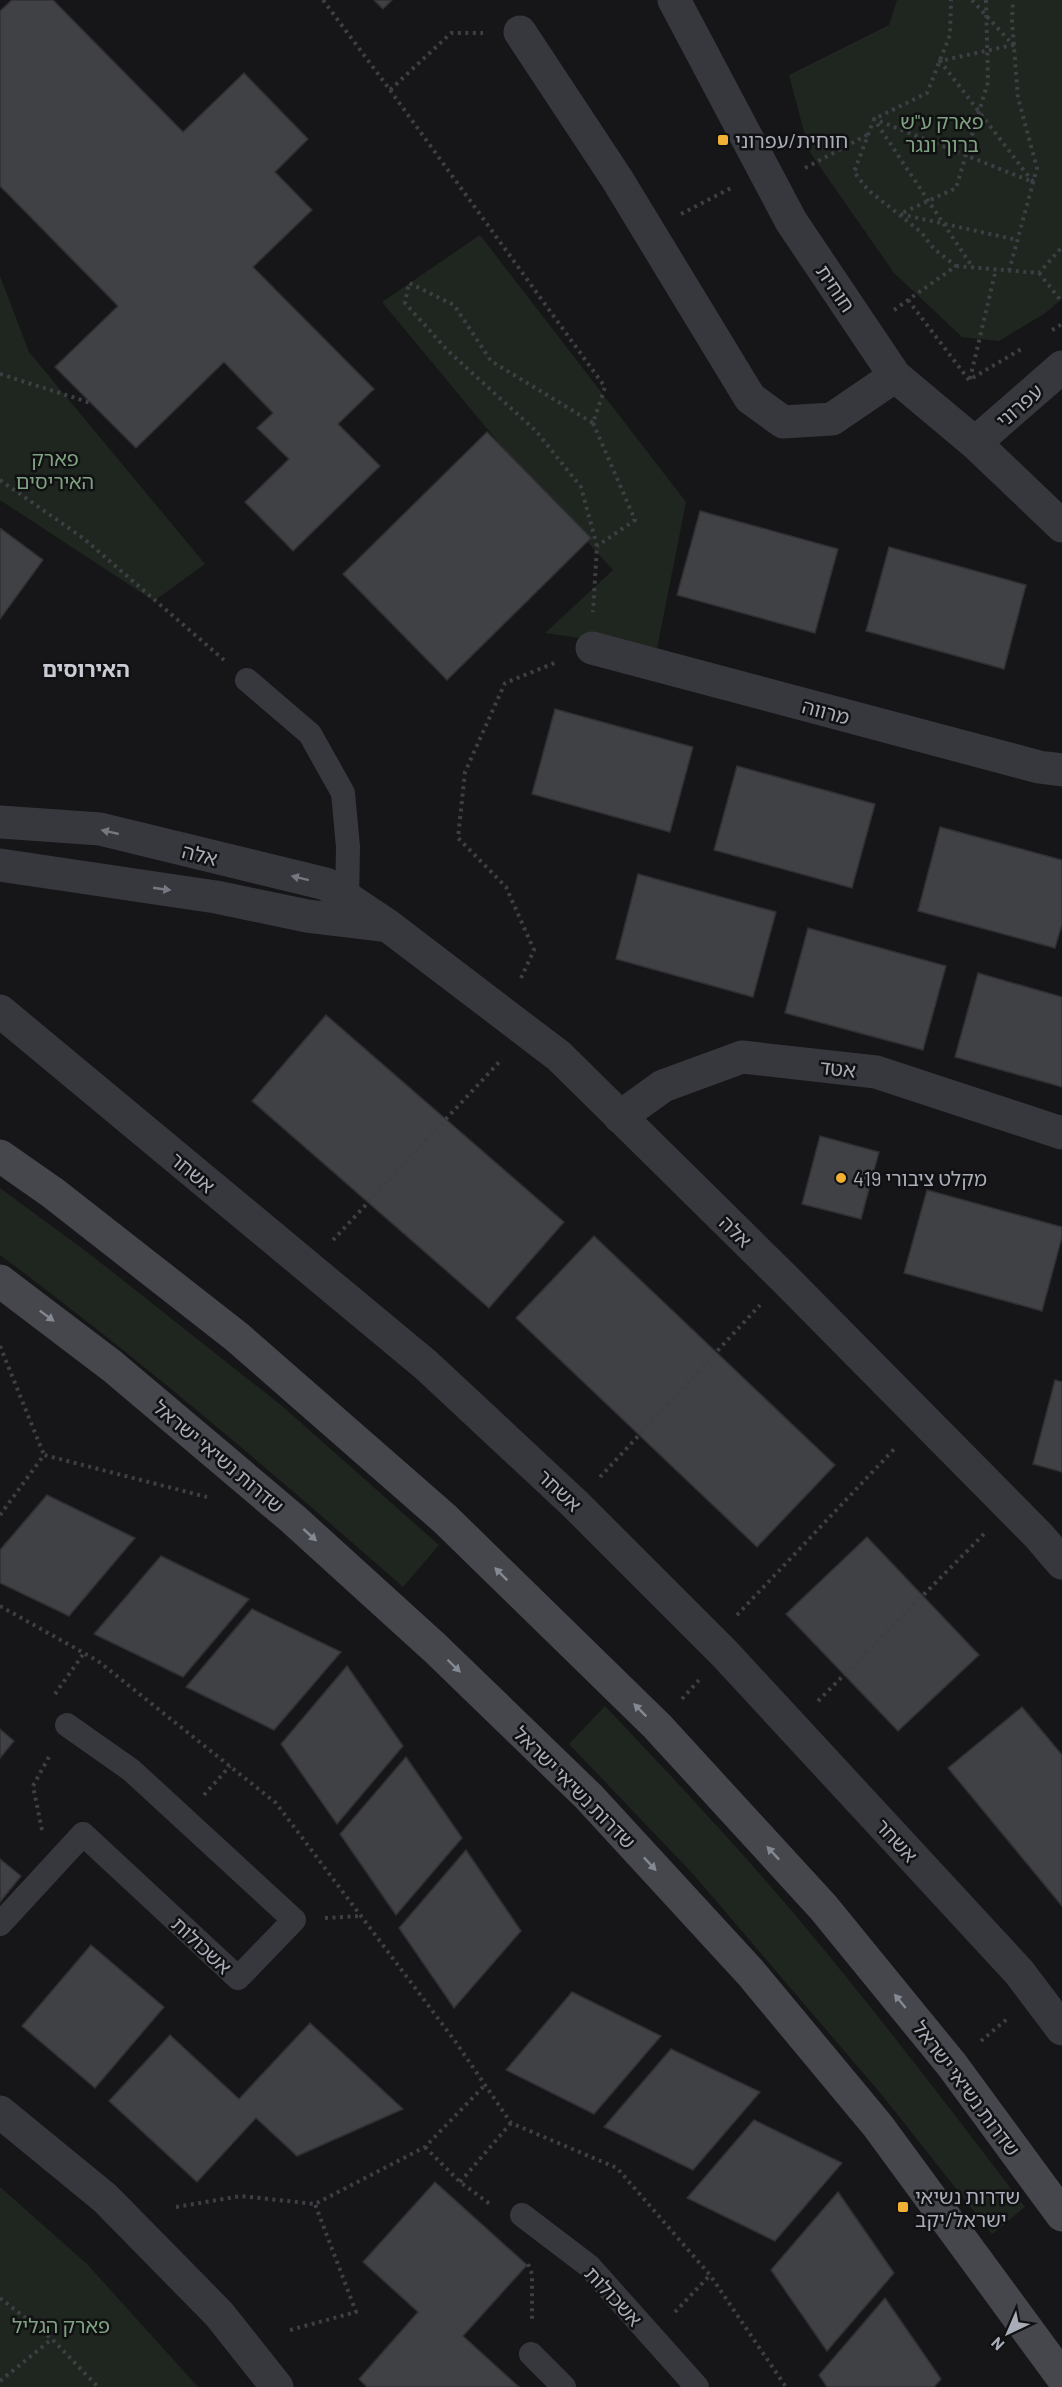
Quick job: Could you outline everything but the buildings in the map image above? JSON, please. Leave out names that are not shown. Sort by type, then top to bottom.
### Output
[{"type":"main road","name":"שדרות נשיאי ישראל","points":[[0,1156],[53,1192],[237,1337],[445,1518],[657,1726],[823,1907],[952,2065],[1062,2215]]},
{"type":"main road","name":"שדרות נשיאי ישראל","points":[[0,1281],[112,1366],[292,1519],[435,1648],[589,1797],[750,1972],[878,2126],[1062,2377]]},
{"type":"street","name":"חוחית","points":[[674,0],[791,221],[895,376],[975,443],[1062,526]]},
{"type":"street","points":[[520,32],[648,231],[750,398],[783,422],[832,418],[895,376]]},
{"type":"street","name":"עפרוני","points":[[975,443],[1062,367]]},
{"type":"street","name":"מרווה","points":[[591,648],[1039,767],[1062,770]]},
{"type":"street","name":"אלה","points":[[0,822],[100,829],[326,884],[387,925],[559,1056],[785,1279],[1010,1507],[1062,1563]]},
{"type":"street","name":"אלה","points":[[0,865],[216,897],[307,916],[387,925]]},
{"type":"street","name":"אשחר","points":[[0,1011],[426,1365],[575,1504],[718,1647],[1019,1972],[1062,2029]]},
{"type":"street","name":"אטד","points":[[620,1117],[663,1086],[742,1057],[876,1072],[1062,1133]]},
{"type":"street","points":[[0,2112],[105,2198],[219,2314],[277,2387]]},
{"type":"lane","points":[[247,680],[310,734],[343,793],[348,847],[347,899]]},
{"type":"lane","name":"אשכולות","points":[[0,1924],[83,1834],[238,1978],[294,1920],[131,1770],[67,1725]]},
{"type":"lane","name":"אשכולות","points":[[522,2215],[589,2266],[697,2387]]},
{"type":"lane","points":[[531,2354],[564,2387]]},
{"type":"path","points":[[323,0],[605,387],[593,423]]},
{"type":"path","points":[[951,0],[950,35],[927,93],[874,119],[854,172],[868,190],[921,232],[934,249],[956,266],[1039,273],[1062,302]]},
{"type":"path","points":[[972,0],[1013,45]]},
{"type":"path","points":[[900,214],[957,188],[988,82],[986,0]]},
{"type":"path","points":[[1009,271],[1037,168],[1018,98],[1011,21],[1013,0]]},
{"type":"path","points":[[390,90],[451,33],[520,32]]},
{"type":"path","points":[[940,61],[1013,45]]},
{"type":"path","points":[[940,61],[1033,182]]},
{"type":"path","points":[[874,119],[1033,182]]},
{"type":"path","points":[[874,119],[973,268]]},
{"type":"path","points":[[648,231],[868,135]]},
{"type":"path","points":[[900,214],[1017,240]]},
{"type":"path","points":[[1039,273],[1062,247]]},
{"type":"path","points":[[865,331],[956,266]]},
{"type":"path","points":[[969,380],[996,269]]},
{"type":"path","points":[[307,1267],[515,1023],[534,950],[506,887],[458,838],[465,772],[505,683],[591,648],[597,546],[581,487],[536,431],[448,351],[405,303],[409,283],[453,305],[491,361],[593,423],[635,520],[597,546]]},
{"type":"path","points":[[908,300],[969,380]]},
{"type":"path","points":[[1043,335],[1062,324]]},
{"type":"path","points":[[969,380],[1025,346]]},
{"type":"path","points":[[0,374],[91,403]]},
{"type":"path","points":[[0,480],[83,538],[247,680]]},
{"type":"path","points":[[575,1504],[785,1279]]},
{"type":"path","points":[[0,1346],[44,1455]]},
{"type":"path","points":[[657,1726],[718,1647],[922,1420]]},
{"type":"path","points":[[44,1455],[214,1498]]},
{"type":"path","points":[[0,1515],[44,1455]]},
{"type":"path","points":[[792,1727],[1010,1507]]},
{"type":"path","points":[[0,1606],[98,1661],[276,1803],[455,2041],[512,2123],[617,2168],[710,2276],[786,2387]]},
{"type":"path","points":[[52,1698],[84,1653]]},
{"type":"path","points":[[952,2065],[1037,1995]]},
{"type":"path","points":[[176,2207],[241,2196],[315,2205],[425,2147],[485,2085]]},
{"type":"path","points":[[425,2147],[460,2182],[512,2123]]},
{"type":"path","points":[[290,2330],[357,2312],[315,2205]]},
{"type":"path","points":[[523,2254],[532,2274],[531,2354]]},
{"type":"path","points":[[652,2336],[710,2276]]},
{"type":"path","points":[[0,2298],[52,2339],[98,2387]]},
{"type":"path","points":[[0,2381],[52,2339]]},
{"type":"green space","name":"פארק ע\"ש ברוך ונגר","points":[[897,0],[1062,0],[1062,299],[1044,314],[999,341],[962,337],[894,273],[809,151],[789,75],[889,25]]},
{"type":"green space","points":[[480,235],[686,502],[657,649],[545,633],[613,570],[508,454],[382,302]]},
{"type":"green space","name":"פארק האיריסים","points":[[0,276],[29,352],[205,564],[154,601],[0,500]]},
{"type":"green space","points":[[0,1188],[91,1255],[282,1406],[439,1545],[403,1587],[205,1417],[0,1255]]},
{"type":"green space","points":[[605,1706],[715,1824],[795,1915],[899,2043],[1025,2207],[992,2234],[882,2095],[693,1874],[569,1744]]},
{"type":"green space","name":"פארק הגליל","points":[[0,2187],[87,2264],[198,2387],[0,2387]]},
{"type":"place","name":"חוחית/עפרוני","points":[[723,140]]},
{"type":"place","name":"מקלט ציבורי 419","points":[[841,1178]]},
{"type":"place","name":"שדרות נשיאי ישראל/יקב","points":[[903,2207]]},
{"type":"district","name":"האירוסים","points":[[86,668]]}]
